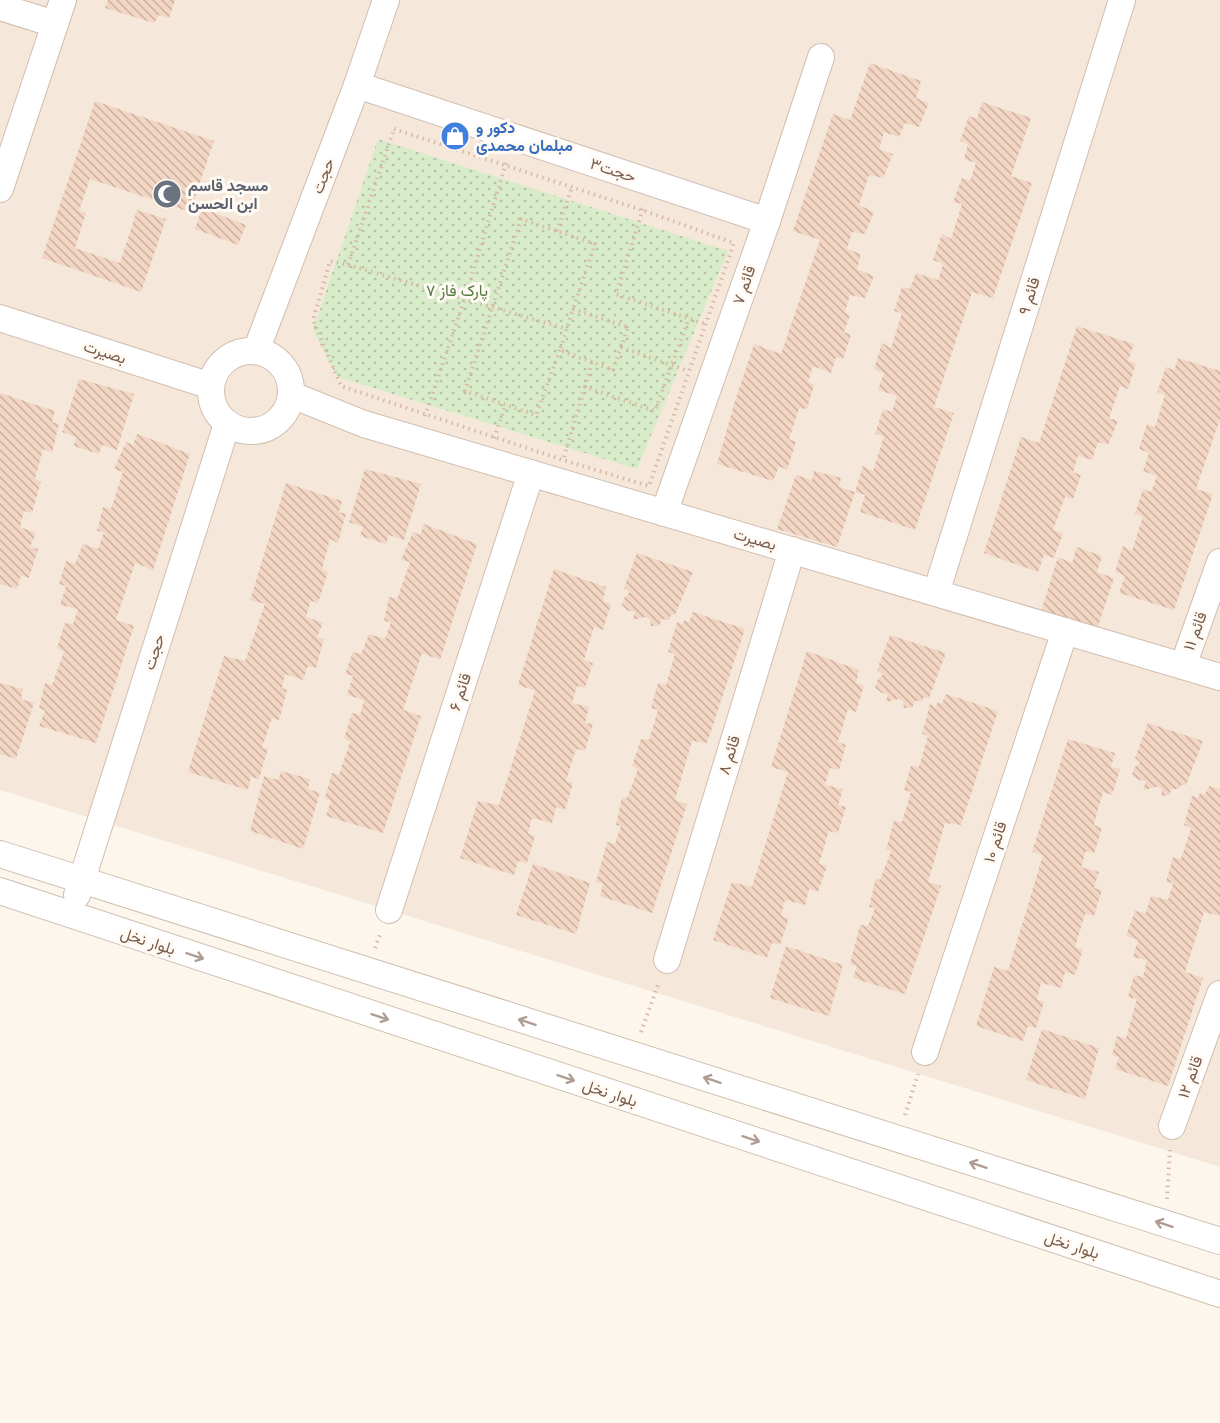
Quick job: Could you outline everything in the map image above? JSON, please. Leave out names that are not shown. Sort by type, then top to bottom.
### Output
[{"type":"street","name":"حجت","points":[[256,351],[357,85],[386,0]]},
{"type":"street","name":"قائم ۹","points":[[936,593],[1122,0]]},
{"type":"street","points":[[0,7],[59,12],[0,189]]},
{"type":"street","name":"قائم ۷","points":[[664,513],[717,327],[767,221],[821,57]]},
{"type":"street","name":"حجت۳","points":[[357,85],[767,221]]},
{"type":"street","name":"بصیرت","points":[[0,318],[211,386]]},
{"type":"street","points":[[243,351],[256,351],[274,357],[287,370],[292,395],[289,407],[273,426],[249,432],[227,424],[214,407],[211,386],[214,374],[222,363],[243,351]]},
{"type":"street","name":"بصیرت","points":[[292,395],[364,424],[417,439],[490,449],[664,513],[1220,677]]},
{"type":"street","name":"حجت","points":[[72,915],[80,880],[227,424]]},
{"type":"street","name":"قائم ۶","points":[[389,910],[550,471]]},
{"type":"street","name":"قائم ۸","points":[[667,960],[792,550]]},
{"type":"street","name":"قائم ۱۱","points":[[1183,666],[1220,562]]},
{"type":"street","name":"قائم ۱۰","points":[[925,1052],[1065,631]]},
{"type":"street","points":[[0,854],[1220,1241]]},
{"type":"street","name":"بلوار نخل","points":[[0,891],[1220,1294]]},
{"type":"street","name":"قائم ۱۲","points":[[1172,1126],[1220,994]]},
{"type":"path","points":[[348,265],[394,129],[642,210],[734,243],[717,327],[689,371],[649,486],[550,471],[490,449],[425,415],[341,386],[313,320],[330,261],[567,329]]},
{"type":"path","points":[[417,439],[465,298],[515,137]]},
{"type":"path","points":[[652,182],[616,294],[717,327]]},
{"type":"path","points":[[557,231],[572,187]]},
{"type":"path","points":[[521,219],[595,244],[561,350],[536,415],[465,391],[492,306],[521,219]]},
{"type":"path","points":[[561,350],[613,370],[628,327],[573,309]]},
{"type":"path","points":[[585,387],[655,411],[689,318]]},
{"type":"path","points":[[621,347],[689,371]]},
{"type":"path","points":[[550,471],[585,387],[592,362]]},
{"type":"path","points":[[490,449],[506,404]]},
{"type":"path","points":[[367,971],[389,910]]},
{"type":"path","points":[[633,1055],[667,960]]},
{"type":"path","points":[[898,1139],[925,1052]]},
{"type":"path","points":[[1165,1224],[1172,1126]]},
{"type":"shaded area","points":[[0,0],[1220,0],[1220,1167],[0,790]]},
{"type":"green space","name":"پارک فاز ۷","points":[[378,139],[728,251],[637,469],[337,377],[313,330]]},
{"type":"building","points":[[108,0],[175,0],[169,18],[159,15],[154,23],[105,8]]},
{"type":"building","points":[[870,63],[921,81],[916,98],[929,103],[919,127],[905,123],[899,137],[884,132],[879,149],[893,154],[883,178],[869,175],[859,205],[874,212],[865,234],[852,232],[847,249],[861,254],[857,269],[874,276],[865,298],[850,295],[845,312],[850,315],[844,332],[851,335],[843,359],[836,357],[831,373],[813,366],[808,382],[814,385],[807,409],[799,408],[789,439],[796,442],[787,470],[779,466],[773,481],[717,464],[754,344],[781,354],[820,240],[793,231],[833,114],[850,120]]},
{"type":"building","name":"مسجد قاسم ابن الحسن","points":[[95,101],[214,141],[190,212],[90,179],[79,211],[86,213],[75,248],[120,263],[137,210],[166,219],[141,292],[42,258]]},
{"type":"building","points":[[982,102],[1031,118],[1011,176],[1032,183],[993,298],[972,292],[934,407],[954,413],[915,530],[860,512],[865,495],[855,492],[863,466],[873,471],[884,436],[875,434],[883,409],[892,412],[897,396],[878,390],[884,373],[874,369],[882,343],[891,348],[902,313],[894,311],[902,287],[910,289],[916,273],[938,280],[943,264],[933,260],[942,234],[951,239],[962,204],[953,202],[962,178],[970,181],[976,163],[964,159],[968,144],[960,141],[969,116],[977,119]]},
{"type":"building","points":[[202,208],[246,225],[238,245],[195,229]]},
{"type":"building","points":[[1077,326],[1134,344],[1128,361],[1136,363],[1128,389],[1120,386],[1109,418],[1118,421],[1108,445],[1098,442],[1092,460],[1078,456],[1073,472],[1081,475],[1073,499],[1065,497],[1053,530],[1063,533],[1054,558],[1044,555],[1038,572],[984,553],[1021,437],[1039,443]]},
{"type":"building","points":[[1178,358],[1220,371],[1220,419],[1196,489],[1213,494],[1174,610],[1119,593],[1125,576],[1115,572],[1123,546],[1132,551],[1143,516],[1135,514],[1143,489],[1151,492],[1157,476],[1143,471],[1149,453],[1139,449],[1147,424],[1155,427],[1165,395],[1157,392],[1166,367],[1174,370]]},
{"type":"building","points":[[79,379],[134,394],[117,450],[102,445],[99,454],[74,446],[76,437],[62,432]]},
{"type":"building","points":[[0,393],[55,411],[52,422],[59,424],[52,453],[43,449],[35,479],[41,482],[32,513],[24,511],[20,527],[36,533],[30,547],[38,549],[29,578],[21,576],[17,589],[0,584]]},
{"type":"building","points":[[137,434],[190,454],[153,570],[135,563],[116,620],[134,626],[96,743],[39,726],[45,711],[39,708],[45,683],[52,685],[64,652],[57,648],[65,623],[73,624],[78,609],[60,605],[66,586],[59,584],[66,561],[75,564],[83,544],[98,549],[104,532],[97,531],[103,507],[111,509],[123,472],[114,469],[126,442],[133,445]]},
{"type":"building","points":[[365,469],[421,484],[404,540],[389,535],[386,544],[360,536],[363,527],[349,522]]},
{"type":"building","points":[[814,471],[841,478],[839,487],[855,492],[837,547],[777,529],[796,475],[812,480]]},
{"type":"building","points":[[286,483],[342,501],[339,512],[346,514],[338,543],[330,539],[322,569],[328,572],[318,603],[311,601],[306,617],[323,623],[317,637],[324,639],[316,668],[308,666],[303,680],[285,674],[282,688],[287,690],[279,720],[272,718],[262,748],[268,749],[259,779],[251,777],[248,790],[188,772],[224,656],[245,661],[265,604],[250,600]]},
{"type":"building","points":[[424,524],[477,544],[440,660],[422,653],[403,710],[421,716],[383,833],[326,816],[331,801],[325,798],[332,773],[339,775],[350,742],[344,738],[352,713],[360,715],[364,700],[347,695],[353,676],[345,674],[353,652],[361,654],[369,634],[385,639],[391,622],[384,621],[389,597],[397,599],[410,562],[401,560],[413,532],[420,535]]},
{"type":"building","points":[[1077,547],[1102,556],[1097,572],[1114,578],[1097,629],[1041,611],[1058,557],[1072,563]]},
{"type":"building","points":[[637,553],[693,572],[675,615],[671,615],[669,620],[662,619],[659,626],[651,626],[650,619],[645,617],[633,620],[635,611],[628,611],[622,605],[624,598],[630,592],[624,588]]},
{"type":"building","points":[[554,569],[606,587],[603,601],[611,604],[603,630],[594,627],[584,660],[593,663],[585,688],[577,686],[572,703],[589,707],[585,723],[593,724],[585,751],[576,749],[566,781],[573,783],[565,810],[556,807],[552,823],[532,818],[528,834],[535,836],[527,863],[518,861],[514,875],[460,858],[478,801],[499,805],[535,691],[518,685]]},
{"type":"building","points":[[693,612],[745,629],[707,743],[692,741],[675,800],[687,804],[652,913],[600,896],[603,884],[596,882],[607,842],[615,844],[621,826],[616,825],[622,797],[627,798],[638,769],[632,766],[641,739],[649,740],[658,710],[651,708],[658,683],[666,685],[675,654],[668,652],[677,622],[682,624],[685,620],[689,622]]},
{"type":"building","points":[[890,635],[946,653],[929,698],[924,697],[922,701],[915,701],[912,708],[904,708],[903,701],[898,699],[886,702],[888,694],[875,688],[883,674],[877,670]]},
{"type":"building","points":[[807,651],[859,670],[856,683],[864,686],[856,712],[848,709],[838,742],[846,745],[839,770],[830,768],[825,785],[843,789],[838,805],[846,807],[838,833],[829,831],[819,864],[827,866],[818,892],[809,889],[805,905],[785,900],[781,916],[789,918],[780,945],[772,943],[767,958],[713,940],[732,882],[752,887],[788,772],[771,767]]},
{"type":"building","points":[[0,683],[23,689],[21,699],[34,703],[16,759],[0,754]]},
{"type":"building","points":[[946,694],[998,711],[961,825],[945,823],[928,882],[941,886],[905,994],[853,978],[857,966],[850,964],[860,925],[868,926],[875,908],[869,907],[876,878],[880,880],[891,851],[886,849],[894,821],[902,822],[911,792],[904,790],[911,766],[919,767],[928,736],[922,734],[930,704],[935,707],[938,702],[942,704]]},
{"type":"building","points":[[1148,723],[1203,741],[1186,785],[1181,785],[1179,789],[1172,789],[1169,795],[1162,796],[1161,788],[1156,787],[1143,790],[1146,781],[1139,780],[1132,775],[1134,768],[1140,762],[1135,758]]},
{"type":"building","points":[[1068,739],[1115,753],[1111,767],[1120,769],[1112,795],[1103,792],[1094,825],[1102,828],[1094,854],[1086,851],[1081,867],[1099,872],[1094,888],[1102,890],[1094,916],[1085,914],[1075,947],[1083,949],[1075,975],[1065,972],[1061,988],[1041,983],[1037,999],[1044,1002],[1036,1028],[1028,1026],[1023,1041],[976,1026],[994,967],[1008,971],[1043,855],[1032,852]]},
{"type":"building","points":[[281,771],[310,779],[308,789],[320,793],[303,849],[250,831],[264,776],[278,780]]},
{"type":"building","points":[[1209,786],[1220,789],[1220,916],[1204,912],[1185,972],[1203,978],[1168,1086],[1115,1069],[1119,1057],[1112,1055],[1117,1036],[1126,1038],[1137,999],[1128,997],[1134,975],[1143,977],[1147,960],[1133,957],[1138,940],[1126,936],[1135,911],[1146,913],[1151,896],[1168,900],[1173,883],[1166,882],[1173,857],[1181,859],[1191,828],[1184,825],[1192,796],[1198,798],[1200,793],[1205,795]]},
{"type":"building","points":[[533,864],[590,883],[576,934],[516,915]]},
{"type":"building","points":[[786,946],[843,965],[829,1016],[770,998]]},
{"type":"building","points":[[1042,1029],[1099,1048],[1085,1099],[1026,1080]]},
{"type":"place","name":"دکور و مبلمان محمدی","points":[[455,136]]},
{"type":"place","name":"مسجد قاسم ابن الحسن","points":[[167,194]]}]
